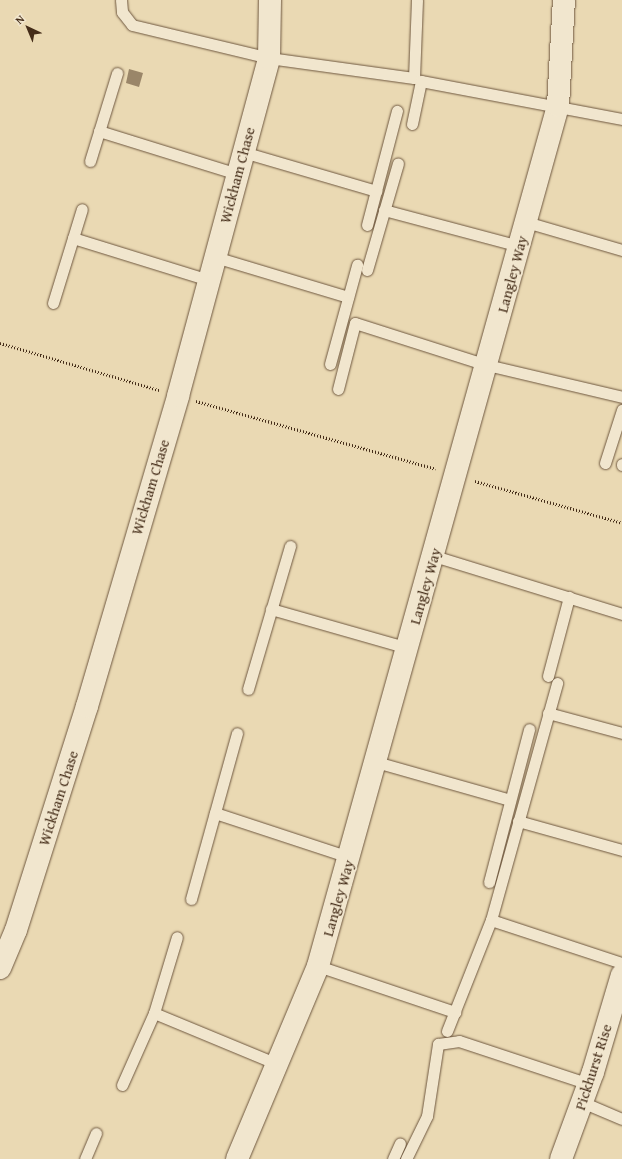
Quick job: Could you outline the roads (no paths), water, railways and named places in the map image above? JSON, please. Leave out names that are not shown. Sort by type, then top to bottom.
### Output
[{"type":"street","name":"Wickham Chase","points":[[0,968],[16,930],[85,714],[178,396],[269,58],[270,0]]},
{"type":"street","name":"Langley Way","points":[[237,1159],[318,966],[376,762],[558,106],[564,0]]},
{"type":"street","name":"Pickhurst Rise","points":[[561,1159],[618,1007],[622,975]]},
{"type":"lane","points":[[121,0],[122,12],[132,25],[269,58],[414,78],[417,0]]},
{"type":"lane","points":[[90,161],[118,73]]},
{"type":"lane","points":[[412,124],[421,81],[622,119]]},
{"type":"lane","points":[[367,225],[397,111]]},
{"type":"lane","points":[[100,131],[237,174]]},
{"type":"lane","points":[[243,152],[376,191]]},
{"type":"lane","points":[[367,270],[398,163]]},
{"type":"lane","points":[[53,303],[82,209]]},
{"type":"lane","points":[[384,210],[520,246]]},
{"type":"lane","points":[[526,222],[622,250]]},
{"type":"lane","points":[[73,238],[209,280]]},
{"type":"lane","points":[[215,257],[348,297]]},
{"type":"lane","points":[[330,364],[357,265]]},
{"type":"lane","points":[[338,389],[355,323],[487,365],[622,397]]},
{"type":"lane","points":[[605,463],[622,410]]},
{"type":"lane","points":[[248,689],[290,546]]},
{"type":"lane","points":[[434,556],[622,614]]},
{"type":"lane","points":[[448,1031],[491,920],[548,713],[552,679],[569,597]]},
{"type":"lane","points":[[271,609],[408,648]]},
{"type":"lane","points":[[548,713],[622,733]]},
{"type":"lane","points":[[489,882],[529,729]]},
{"type":"lane","points":[[191,899],[237,733]]},
{"type":"lane","points":[[376,762],[510,800]]},
{"type":"lane","points":[[215,813],[349,857]]},
{"type":"lane","points":[[518,821],[622,850]]},
{"type":"lane","points":[[491,920],[622,963]]},
{"type":"lane","points":[[122,1085],[154,1013],[177,937]]},
{"type":"lane","points":[[318,966],[455,1012]]},
{"type":"lane","points":[[154,1013],[277,1064]]},
{"type":"lane","points":[[406,1159],[427,1116],[438,1044],[459,1041],[586,1093],[622,1119]]},
{"type":"lane","points":[[85,1159],[96,1133]]},
{"type":"lane","points":[[393,1159],[400,1143]]}]
